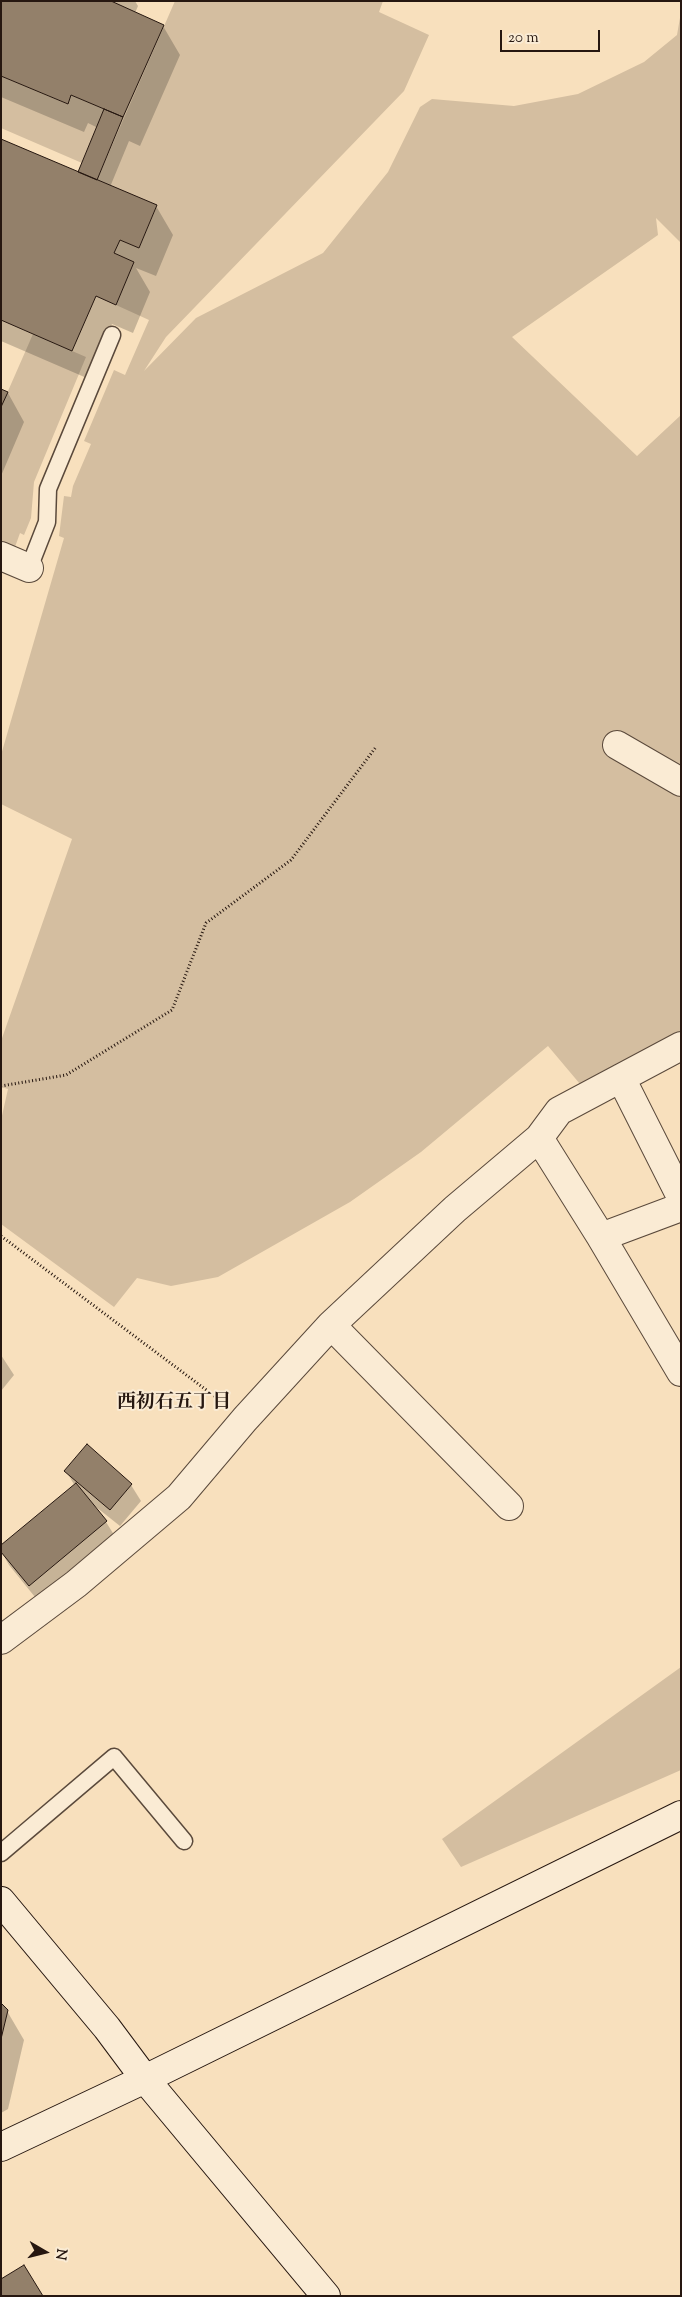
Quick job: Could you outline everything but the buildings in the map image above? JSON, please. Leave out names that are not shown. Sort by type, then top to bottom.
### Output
[{"type":"street","points":[[1,556],[29,568]]},
{"type":"street","points":[[617,745],[681,782]]},
{"type":"street","points":[[1,1640],[76,1584],[179,1497],[245,1418],[331,1325],[455,1209],[538,1138],[558,1111],[681,1046]]},
{"type":"street","points":[[620,1078],[681,1197]]},
{"type":"street","points":[[538,1138],[600,1236],[681,1372]]},
{"type":"street","points":[[600,1236],[681,1208]]},
{"type":"street","points":[[331,1325],[509,1506]]},
{"type":"street","points":[[1,2147],[145,2079],[681,1815]]},
{"type":"street","points":[[1,1901],[107,2028],[145,2079],[326,2296]]},
{"type":"lane","points":[[29,568],[46,522],[48,489],[112,335]]},
{"type":"lane","points":[[1,1853],[114,1757],[184,1841]]},
{"type":"path","points":[[1,1086],[66,1075],[172,1010],[206,923],[291,860],[376,747]]},
{"type":"path","points":[[1,1236],[245,1418]]},
{"type":"shaded area","points":[[175,1],[383,1],[379,12],[429,35],[404,91],[166,337],[144,371],[196,318],[323,253],[388,172],[420,107],[432,99],[514,106],[578,94],[644,62],[677,35],[681,12],[681,243],[656,218],[658,235],[512,337],[637,456],[681,415],[681,768],[618,731],[606,752],[681,796],[681,1035],[580,1084],[548,1046],[421,1152],[350,1202],[218,1277],[171,1286],[137,1278],[114,1307],[1,1224],[1,1120],[8,1089],[1,1087],[1,1041],[72,839],[1,804],[1,755],[64,538],[59,536],[64,496],[71,497],[73,486],[91,444],[84,441],[114,370],[125,375],[149,320],[116,305],[134,262],[114,253],[120,240],[139,248],[157,206],[97,180]]},
{"type":"shaded area","points":[[1,76],[67,104],[71,95],[104,109],[82,163],[1,128]]},
{"type":"shaded area","points":[[33,334],[86,357],[34,482],[31,518],[24,535],[20,533],[15,547],[1,542],[1,407]]},
{"type":"shaded area","points":[[681,1667],[681,1770],[461,1867],[442,1839]]},
{"type":"district","name":"西初石五丁目","points":[[174,1404]]}]
